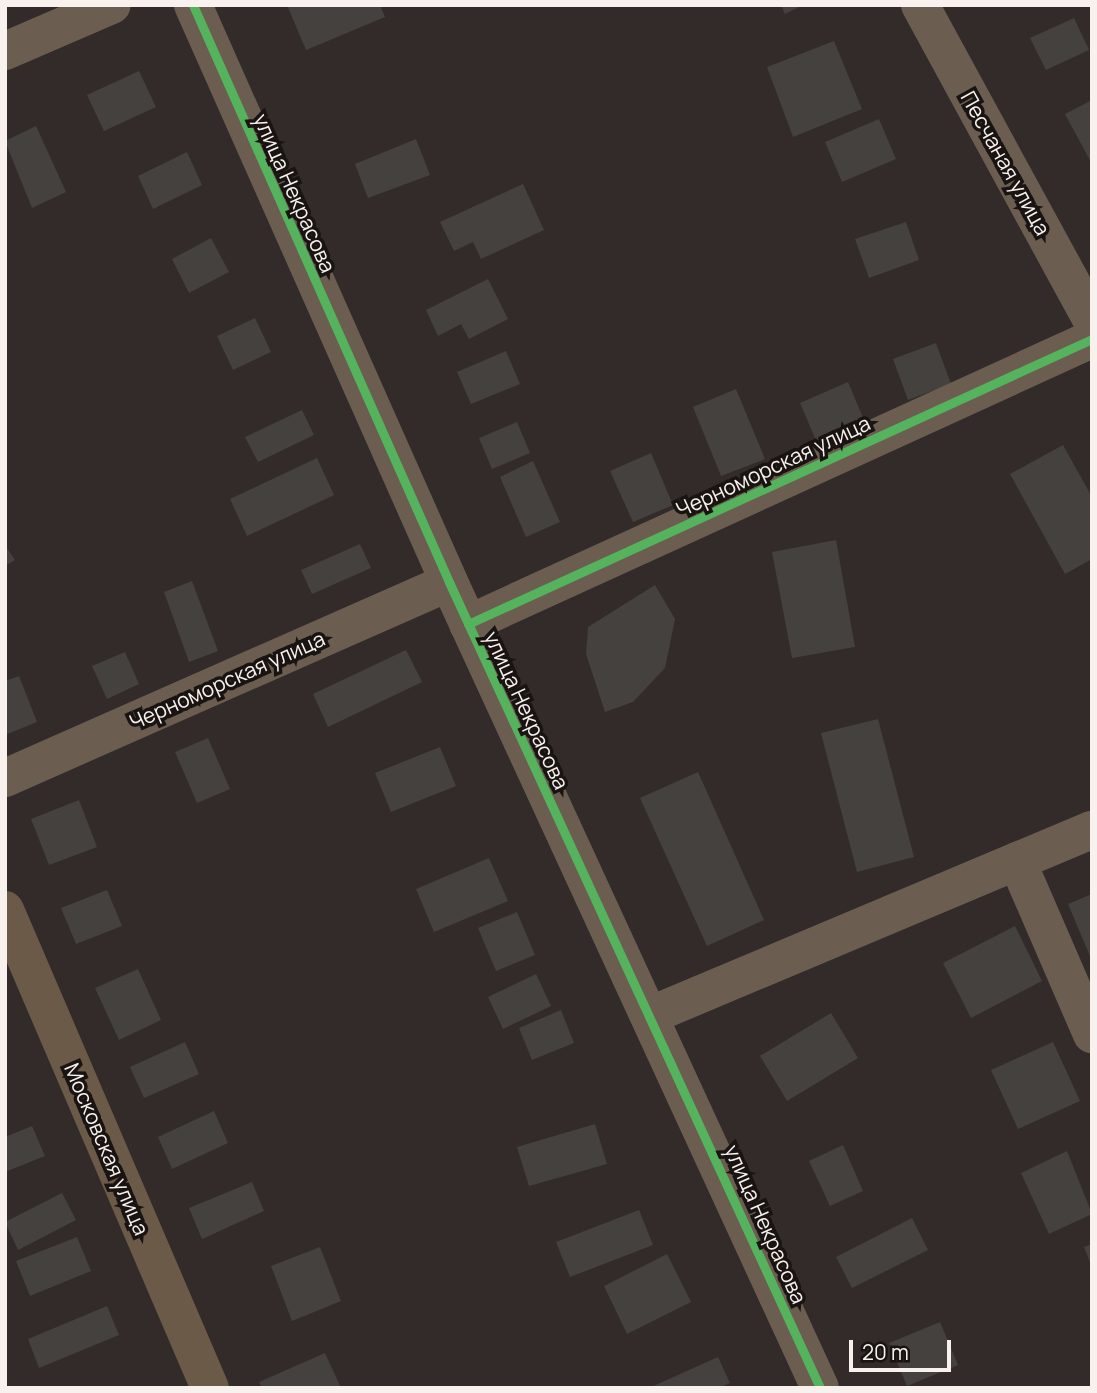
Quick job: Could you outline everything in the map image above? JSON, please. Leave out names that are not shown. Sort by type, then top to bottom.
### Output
[{"type":"main road","name":"Московская улица","points":[[5,910],[210,1388]]},
{"type":"street","points":[[5,51],[112,5]]},
{"type":"street","name":"улица Некрасова","points":[[193,5],[468,624],[651,1016],[820,1388]]},
{"type":"street","name":"Песчаная улица","points":[[920,5],[1092,320]]},
{"type":"street","name":"Черноморская улица","points":[[468,624],[1092,339]]},
{"type":"street","name":"Черноморская улица","points":[[5,778],[449,582]]},
{"type":"street","points":[[651,1016],[1092,830]]},
{"type":"street","points":[[1017,861],[1092,1034]]},
{"type":"building","points":[[287,5],[380,5],[385,17],[306,50]]},
{"type":"building","points":[[781,5],[803,5],[785,14]]},
{"type":"building","points":[[1074,18],[1089,50],[1046,70],[1030,38]]},
{"type":"building","points":[[834,41],[862,109],[793,137],[767,67]]},
{"type":"building","points":[[139,71],[156,107],[104,131],[87,95]]},
{"type":"building","points":[[1092,100],[1092,164],[1065,114]]},
{"type":"building","points":[[879,119],[896,159],[842,182],[825,142]]},
{"type":"building","points":[[36,126],[66,192],[32,208],[5,141]]},
{"type":"building","points":[[416,139],[430,175],[368,198],[355,164]]},
{"type":"building","points":[[187,152],[202,185],[153,209],[138,176]]},
{"type":"building","points":[[523,184],[544,230],[481,259],[473,242],[454,251],[440,222]]},
{"type":"building","points":[[906,222],[919,260],[869,278],[855,239]]},
{"type":"building","points":[[211,238],[229,272],[189,293],[172,259]]},
{"type":"building","points":[[488,279],[508,319],[469,339],[461,324],[438,336],[426,310]]},
{"type":"building","points":[[255,318],[271,352],[233,370],[217,336]]},
{"type":"building","points":[[936,343],[951,384],[908,400],[893,359]]},
{"type":"building","points":[[506,351],[520,384],[471,404],[457,372]]},
{"type":"building","points":[[848,382],[866,425],[818,445],[800,403]]},
{"type":"building","points":[[736,389],[765,459],[721,476],[693,407]]},
{"type":"building","points":[[302,410],[314,435],[258,462],[245,437]]},
{"type":"building","points":[[517,422],[530,453],[492,469],[479,438]]},
{"type":"building","points":[[1063,445],[1092,497],[1092,559],[1065,574],[1010,474]]},
{"type":"building","points":[[651,453],[673,505],[633,522],[610,471]]},
{"type":"building","points":[[317,458],[334,495],[247,536],[230,499]]},
{"type":"building","points":[[533,461],[560,522],[526,537],[500,477]]},
{"type":"building","points":[[836,540],[855,647],[792,658],[772,552]]},
{"type":"building","points":[[360,544],[371,568],[312,594],[301,570]]},
{"type":"building","points":[[5,545],[15,560],[5,566]]},
{"type":"building","points":[[192,581],[218,651],[189,662],[164,592]]},
{"type":"building","points":[[655,585],[675,619],[665,668],[633,702],[605,712],[586,654],[588,627]]},
{"type":"building","points":[[406,650],[422,682],[328,727],[313,694]]},
{"type":"building","points":[[125,652],[139,684],[107,699],[92,666]]},
{"type":"building","points":[[19,676],[37,722],[5,735],[5,681]]},
{"type":"building","points":[[878,719],[914,857],[857,872],[821,733]]},
{"type":"building","points":[[208,738],[230,789],[197,803],[175,752]]},
{"type":"building","points":[[440,747],[456,786],[391,812],[375,773]]},
{"type":"building","points":[[698,772],[764,920],[707,946],[640,798]]},
{"type":"building","points":[[79,800],[97,847],[49,865],[31,819]]},
{"type":"building","points":[[489,858],[508,901],[434,932],[416,889]]},
{"type":"building","points":[[107,890],[122,926],[76,944],[61,908]]},
{"type":"building","points":[[1092,894],[1092,961],[1068,904]]},
{"type":"building","points":[[517,912],[535,955],[496,971],[478,928]]},
{"type":"building","points":[[1015,926],[1042,981],[971,1018],[943,963]]},
{"type":"building","points":[[138,969],[161,1020],[119,1040],[95,988]]},
{"type":"building","points":[[536,974],[551,1006],[503,1029],[488,997]]},
{"type":"building","points":[[561,1010],[574,1043],[532,1060],[519,1028]]},
{"type":"building","points":[[831,1013],[858,1058],[787,1101],[760,1056]]},
{"type":"building","points":[[185,1042],[199,1074],[144,1098],[130,1067]]},
{"type":"building","points":[[1053,1042],[1080,1101],[1018,1129],[991,1070]]},
{"type":"building","points":[[214,1111],[228,1143],[172,1169],[158,1137]]},
{"type":"building","points":[[595,1124],[607,1164],[529,1186],[517,1147]]},
{"type":"building","points":[[32,1126],[45,1156],[5,1172],[5,1137]]},
{"type":"building","points":[[843,1145],[863,1191],[830,1206],[809,1161]]},
{"type":"building","points":[[1067,1151],[1092,1214],[1049,1234],[1021,1173]]},
{"type":"building","points":[[252,1182],[264,1211],[202,1239],[189,1208]]},
{"type":"building","points":[[62,1193],[76,1220],[18,1250],[5,1222]]},
{"type":"building","points":[[639,1210],[653,1245],[570,1277],[556,1242]]},
{"type":"building","points":[[912,1218],[928,1250],[852,1288],[836,1257]]},
{"type":"building","points":[[77,1237],[91,1271],[30,1296],[16,1261]]},
{"type":"building","points":[[1092,1244],[1092,1265],[1091,1265],[1084,1247]]},
{"type":"building","points":[[320,1247],[341,1301],[292,1321],[271,1266]]},
{"type":"building","points":[[667,1254],[691,1302],[627,1334],[604,1286]]},
{"type":"building","points":[[107,1306],[119,1335],[39,1368],[28,1339]]},
{"type":"building","points":[[940,1322],[958,1365],[907,1386],[889,1343]]},
{"type":"building","points":[[325,1353],[341,1388],[262,1388],[259,1382]]},
{"type":"building","points":[[718,1357],[730,1383],[719,1388],[649,1388]]},
{"type":"cycle path","points":[[193,5],[449,582],[820,1388]]},
{"type":"cycle path","points":[[468,624],[1092,339]]}]
